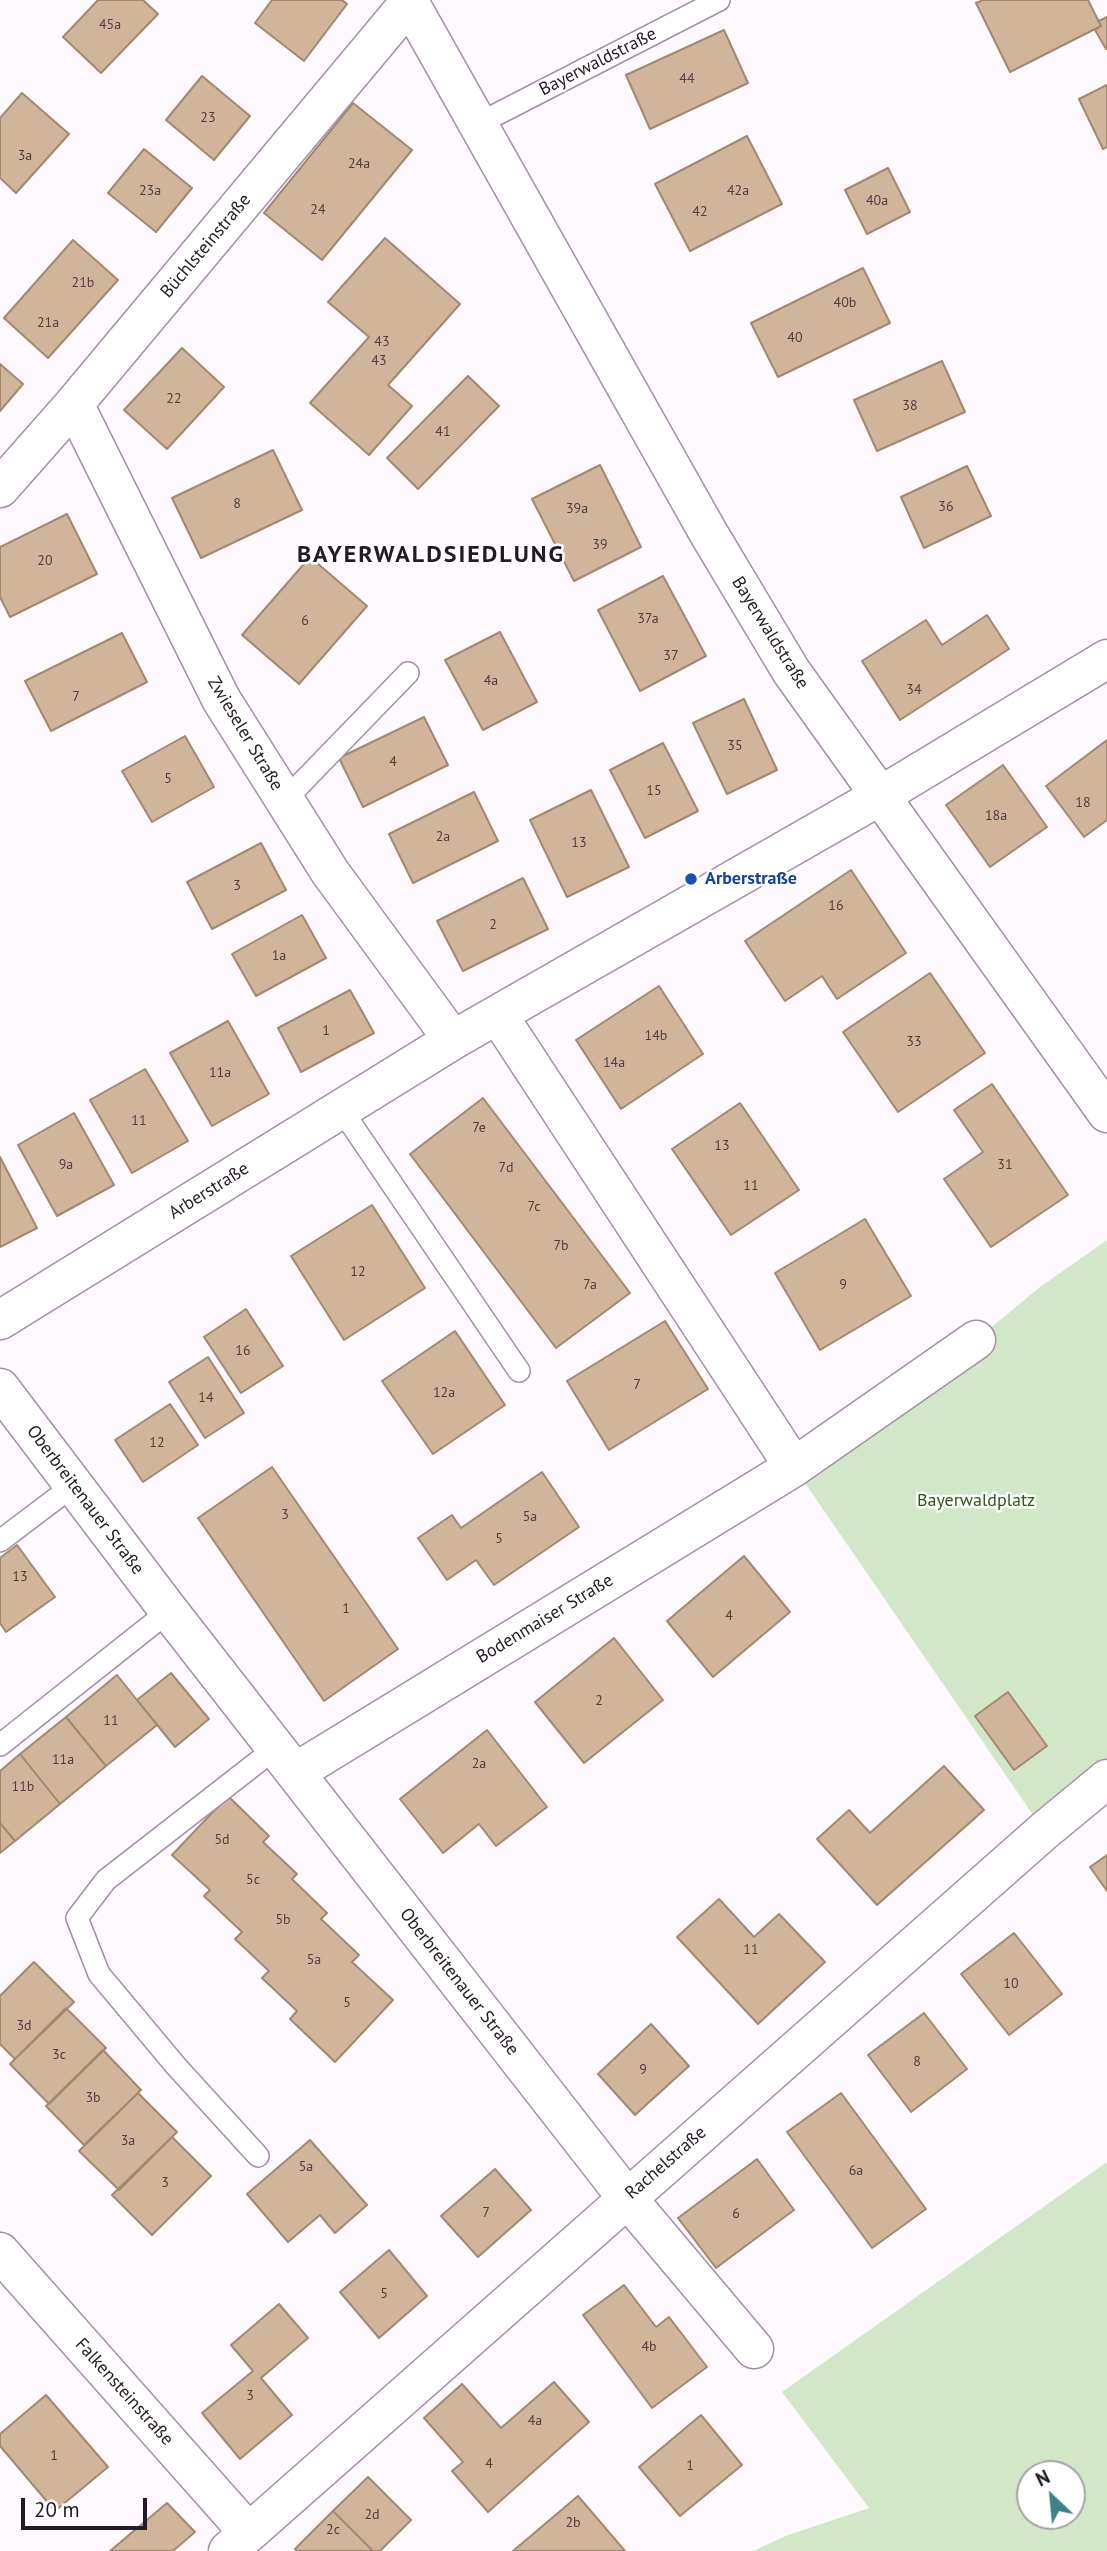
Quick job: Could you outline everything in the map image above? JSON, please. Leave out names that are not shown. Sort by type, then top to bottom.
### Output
[{"type":"street","name":"Bayerwaldstraße","points":[[408,1],[709,534],[784,660],[1107,1113]]},
{"type":"street","name":"Büchlsteinstraße","points":[[0,488],[74,404],[408,1]]},
{"type":"street","name":"Zwieseler Straße","points":[[74,404],[221,699],[330,872],[453,1040]]},
{"type":"street","name":"Arberstraße","points":[[0,1320],[453,1040],[880,796],[1107,659]]},
{"type":"street","points":[[498,1015],[794,1468]]},
{"type":"street","name":"Bodenmaiser Straße","points":[[287,1759],[794,1468],[976,1340]]},
{"type":"street","name":"Oberbreitenauer Straße","points":[[0,1388],[169,1611],[627,2198],[754,2349]]},
{"type":"street","name":"Rachelstraße","points":[[238,2542],[1034,1840],[1107,1779]]},
{"type":"street","name":"Falkensteinstraße","points":[[0,2252],[238,2542]]},
{"type":"lane","name":"Bayerwaldstraße","points":[[478,124],[719,0]]},
{"type":"lane","points":[[285,800],[408,673]]},
{"type":"lane","points":[[341,1109],[519,1371]]},
{"type":"lane","points":[[0,1541],[75,1485]]},
{"type":"lane","points":[[0,1745],[169,1611]]},
{"type":"lane","points":[[258,2156],[176,2066],[99,1973],[76,1918],[106,1880],[287,1759]]},
{"type":"green space","name":"Bayerwaldplatz","points":[[1107,1240],[1107,1779],[1044,1831],[794,1467],[976,1340],[1040,1287]]},
{"type":"green space","points":[[1107,2162],[1107,2551],[753,2551],[788,2535],[869,2508],[782,2392]]},
{"type":"building","points":[[98,0],[143,0],[158,14],[101,73],[63,37]]},
{"type":"building","points":[[272,0],[342,0],[347,4],[304,61],[255,23]]},
{"type":"building","points":[[983,0],[1088,0],[1101,26],[1010,72],[976,3]]},
{"type":"building","points":[[1107,17],[1106,49],[1095,30],[1101,26],[1099,21]]},
{"type":"building","points":[[724,30],[748,83],[650,129],[626,75]]},
{"type":"building","points":[[202,76],[250,116],[214,160],[166,120]]},
{"type":"building","points":[[1107,85],[1107,147],[1103,149],[1079,99]]},
{"type":"building","points":[[22,93],[69,134],[16,193],[0,178],[0,118]]},
{"type":"building","points":[[353,103],[412,150],[322,260],[264,213]]},
{"type":"building","points":[[747,136],[782,204],[690,251],[655,184]]},
{"type":"building","points":[[144,149],[192,188],[156,232],[108,193]]},
{"type":"building","points":[[888,168],[910,212],[867,234],[845,190]]},
{"type":"building","points":[[385,238],[460,304],[388,385],[412,406],[369,455],[310,403],[369,337],[328,302]]},
{"type":"building","points":[[73,240],[118,280],[48,358],[4,318]]},
{"type":"building","points":[[863,268],[890,323],[778,377],[751,323]]},
{"type":"building","points":[[182,348],[224,387],[167,449],[124,410]]},
{"type":"building","points":[[942,361],[965,412],[877,451],[854,400]]},
{"type":"building","points":[[0,364],[23,384],[0,411]]},
{"type":"building","points":[[468,376],[499,406],[418,489],[387,458]]},
{"type":"building","points":[[273,450],[302,510],[201,558],[172,498]]},
{"type":"building","points":[[600,465],[641,547],[574,581],[532,499]]},
{"type":"building","points":[[967,466],[991,516],[924,548],[901,497]]},
{"type":"building","points":[[67,514],[97,574],[10,617],[0,597],[0,547]]},
{"type":"building","points":[[310,557],[367,606],[299,684],[242,635]]},
{"type":"building","points":[[663,576],[706,656],[640,691],[598,610]]},
{"type":"building","points":[[987,615],[1009,649],[900,720],[862,661],[926,620],[942,645]]},
{"type":"building","points":[[500,632],[537,702],[483,730],[445,660]]},
{"type":"building","points":[[122,633],[147,682],[51,731],[25,681]]},
{"type":"building","points":[[744,699],[777,770],[727,794],[693,723]]},
{"type":"building","points":[[424,717],[448,765],[363,807],[339,758]]},
{"type":"building","points":[[185,736],[214,787],[152,822],[122,771]]},
{"type":"building","points":[[1107,740],[1107,820],[1084,837],[1046,786]]},
{"type":"building","points":[[663,743],[698,811],[645,838],[610,770]]},
{"type":"building","points":[[1003,765],[1047,827],[990,867],[946,805]]},
{"type":"building","points":[[591,790],[629,867],[567,897],[530,820]]},
{"type":"building","points":[[474,792],[498,841],[413,883],[389,834]]},
{"type":"building","points":[[261,843],[286,890],[212,929],[187,882]]},
{"type":"building","points":[[851,870],[906,953],[837,999],[822,976],[785,1001],[745,941]]},
{"type":"building","points":[[523,878],[548,929],[463,971],[437,921]]},
{"type":"building","points":[[302,915],[326,958],[256,996],[232,954]]},
{"type":"building","points":[[930,973],[985,1053],[898,1112],[843,1032]]},
{"type":"building","points":[[659,986],[703,1054],[621,1109],[576,1040]]},
{"type":"building","points":[[350,990],[374,1033],[301,1072],[278,1028]]},
{"type":"building","points":[[228,1021],[269,1094],[212,1126],[170,1053]]},
{"type":"building","points":[[145,1069],[188,1141],[132,1173],[90,1100]]},
{"type":"building","points":[[992,1084],[1068,1195],[991,1247],[944,1179],[983,1152],[954,1110]]},
{"type":"building","points":[[483,1098],[630,1293],[556,1348],[410,1154]]},
{"type":"building","points":[[740,1103],[799,1190],[731,1235],[672,1149]]},
{"type":"building","points":[[74,1113],[114,1185],[57,1216],[18,1145]]},
{"type":"building","points":[[0,1157],[37,1228],[0,1247]]},
{"type":"building","points":[[372,1205],[425,1288],[344,1340],[291,1256]]},
{"type":"building","points":[[865,1219],[911,1296],[820,1350],[775,1273]]},
{"type":"building","points":[[246,1309],[283,1366],[241,1393],[204,1337]]},
{"type":"building","points":[[665,1321],[708,1389],[609,1450],[567,1381]]},
{"type":"building","points":[[455,1331],[505,1405],[433,1454],[382,1381]]},
{"type":"building","points":[[208,1357],[244,1413],[205,1438],[169,1382]]},
{"type":"building","points":[[170,1404],[198,1445],[143,1482],[115,1440]]},
{"type":"building","points":[[272,1467],[398,1649],[324,1701],[198,1518]]},
{"type":"building","points":[[542,1472],[579,1527],[494,1585],[476,1560],[447,1580],[418,1538],[452,1515],[461,1528]]},
{"type":"building","points":[[17,1545],[55,1597],[6,1632],[0,1623],[0,1558]]},
{"type":"building","points":[[744,1556],[790,1612],[713,1677],[667,1621]]},
{"type":"building","points":[[614,1638],[663,1700],[584,1763],[535,1702]]},
{"type":"building","points":[[171,1673],[209,1719],[175,1747],[137,1700]]},
{"type":"building","points":[[117,1675],[157,1725],[106,1766],[66,1717]]},
{"type":"building","points":[[1008,1692],[1047,1746],[1014,1770],[975,1716]]},
{"type":"building","points":[[66,1717],[106,1766],[60,1804],[20,1754]]},
{"type":"building","points":[[487,1730],[547,1807],[496,1846],[479,1824],[443,1853],[400,1799]]},
{"type":"building","points":[[20,1754],[60,1804],[15,1841],[0,1823],[0,1771]]},
{"type":"building","points":[[944,1766],[984,1810],[877,1905],[817,1839],[849,1810],[870,1833]]},
{"type":"building","points":[[228,1796],[269,1836],[263,1842],[297,1874],[292,1879],[327,1913],[321,1919],[359,1955],[352,1962],[393,2000],[335,2062],[290,2019],[297,2011],[262,1978],[269,1971],[235,1939],[242,1932],[204,1896],[210,1890],[172,1855]]},
{"type":"building","points":[[0,1823],[15,1841],[0,1853]]},
{"type":"building","points":[[1107,1855],[1107,1891],[1090,1867]]},
{"type":"building","points":[[719,1899],[754,1937],[779,1914],[825,1962],[758,2024],[677,1937]]},
{"type":"building","points":[[1014,1933],[1062,1994],[1009,2035],[961,1974]]},
{"type":"building","points":[[34,1962],[74,2002],[15,2059],[0,2044],[0,1996]]},
{"type":"building","points":[[66,2008],[106,2048],[49,2104],[10,2064]]},
{"type":"building","points":[[924,2013],[967,2069],[911,2112],[868,2055]]},
{"type":"building","points":[[651,2024],[689,2066],[635,2115],[598,2074]]},
{"type":"building","points":[[103,2050],[141,2090],[84,2145],[46,2106]]},
{"type":"building","points":[[138,2093],[177,2132],[119,2190],[79,2151]]},
{"type":"building","points":[[841,2093],[926,2209],[872,2248],[787,2132]]},
{"type":"building","points":[[172,2137],[211,2176],[152,2235],[112,2195]]},
{"type":"building","points":[[310,2140],[367,2205],[335,2233],[320,2215],[288,2242],[247,2194]]},
{"type":"building","points":[[757,2159],[794,2210],[716,2268],[678,2218]]},
{"type":"building","points":[[495,2169],[531,2210],[478,2257],[441,2216]]},
{"type":"building","points":[[389,2250],[427,2296],[379,2338],[340,2292]]},
{"type":"building","points":[[624,2285],[656,2327],[669,2317],[707,2367],[652,2408],[583,2315]]},
{"type":"building","points":[[279,2304],[308,2338],[261,2378],[292,2415],[240,2459],[202,2413],[253,2371],[231,2345]]},
{"type":"building","points":[[554,2382],[589,2422],[488,2512],[452,2471],[463,2462],[424,2418],[462,2384],[501,2428]]},
{"type":"building","points":[[46,2395],[108,2467],[55,2511],[0,2446],[0,2434]]},
{"type":"building","points":[[701,2415],[742,2465],[680,2516],[639,2467]]},
{"type":"building","points":[[368,2477],[411,2520],[380,2551],[373,2551],[333,2511]]},
{"type":"building","points":[[578,2496],[625,2551],[513,2551]]},
{"type":"building","points":[[167,2503],[195,2532],[173,2551],[110,2551]]},
{"type":"building","points":[[333,2511],[373,2551],[295,2549]]},
{"type":"place","name":"Arberstraße","points":[[691,879]]},
{"type":"district","name":"BAYERWALDSIEDLUNG","points":[[431,555]]}]
